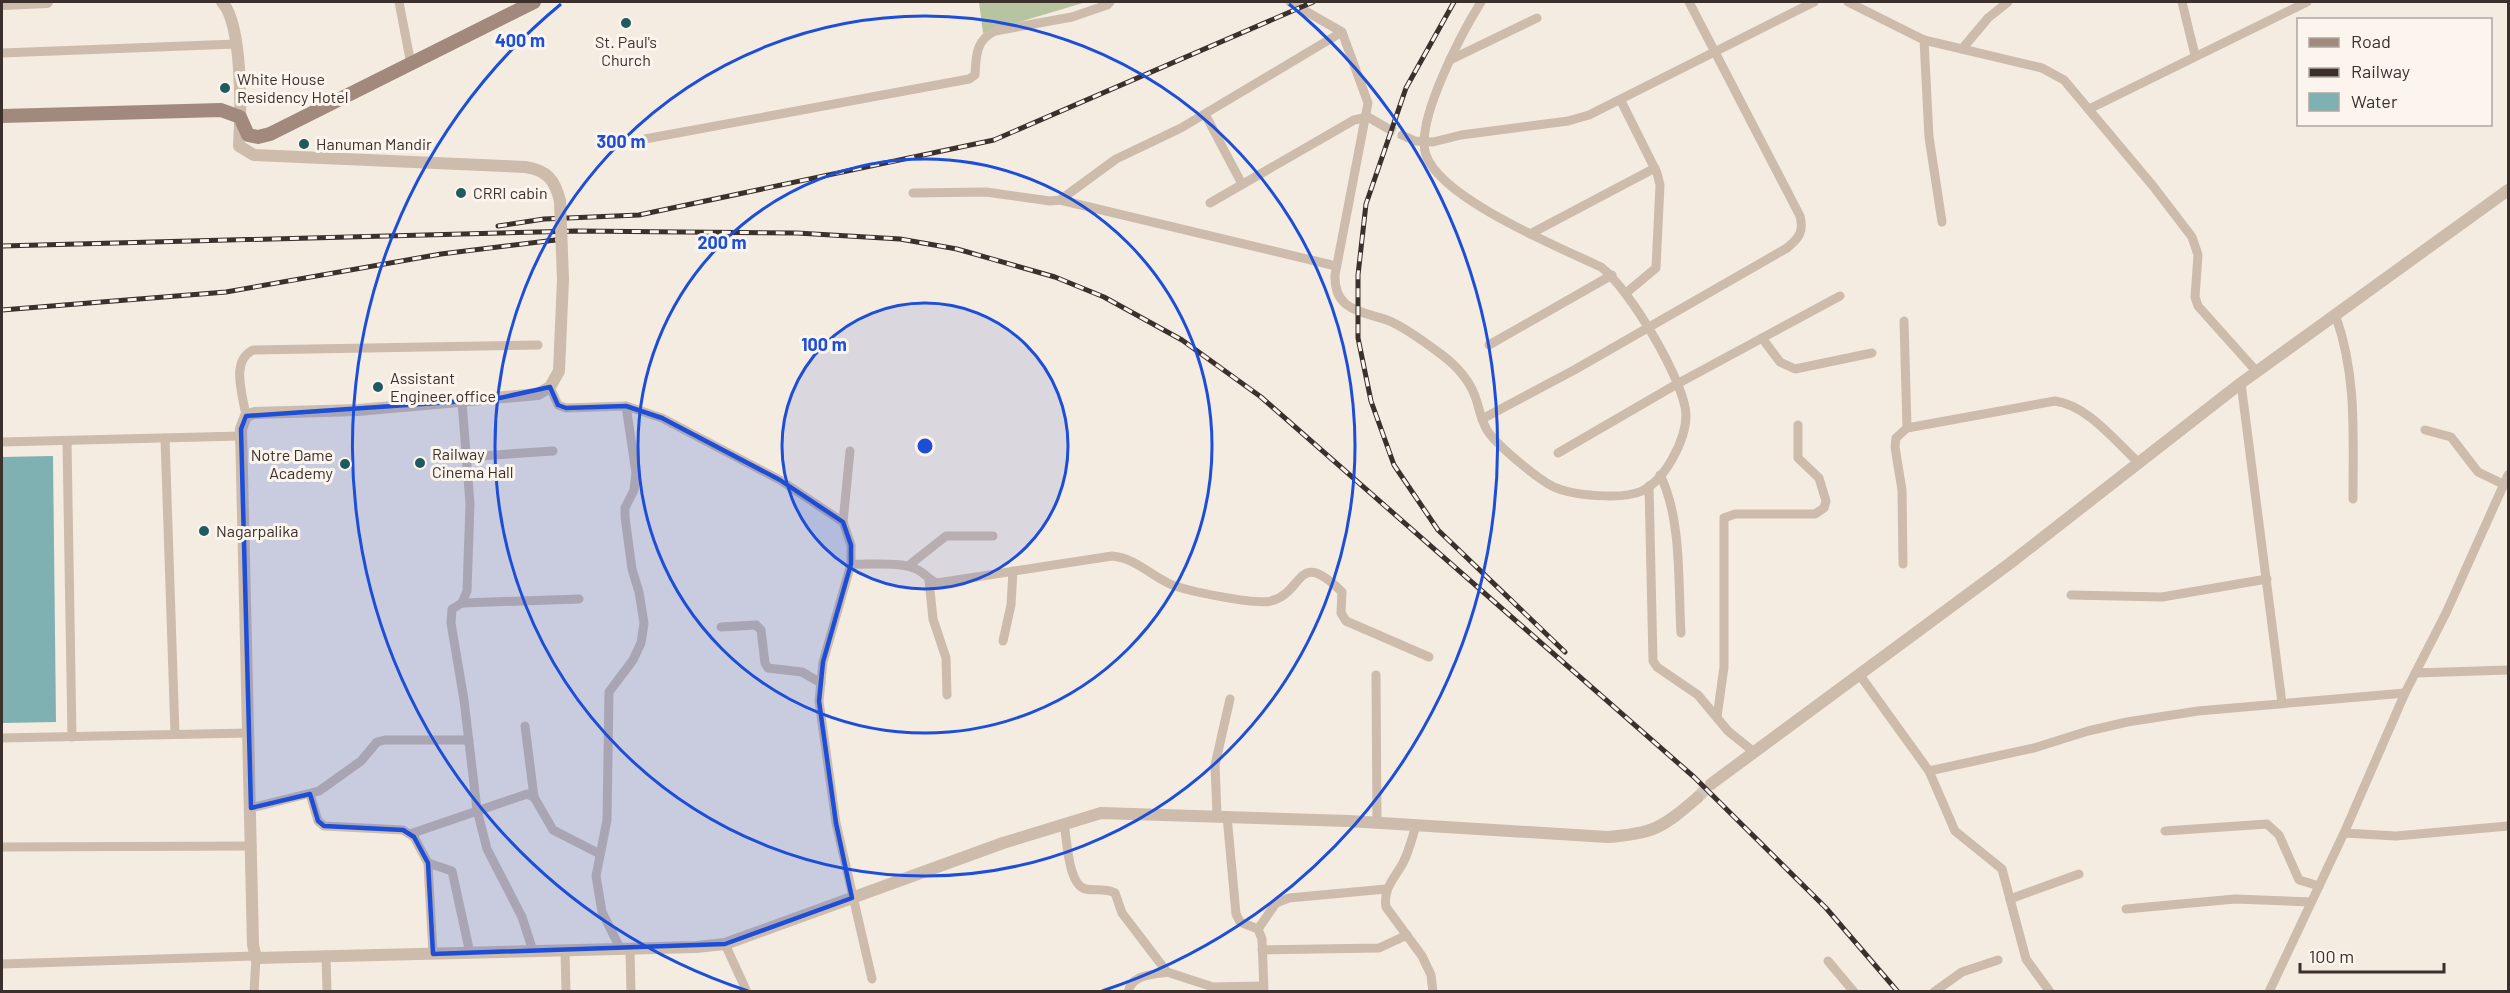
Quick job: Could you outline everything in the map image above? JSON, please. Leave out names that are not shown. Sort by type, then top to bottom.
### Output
[{"type":"main road","points":[[2,116],[221,110],[240,117],[248,135],[258,137],[270,134],[411,64],[519,5],[534,2]]},
{"type":"street","points":[[2,4],[47,2]]},
{"type":"street","points":[[222,2],[236,44],[240,117],[239,146],[243,151],[266,156],[541,169],[549,175],[556,186],[560,201],[563,279],[559,371],[550,387],[538,393],[462,402],[358,410],[255,413],[246,416]]},
{"type":"street","points":[[399,2],[411,64]]},
{"type":"street","points":[[645,139],[969,79],[975,75],[976,55],[985,36],[995,31],[1072,17],[1110,2]]},
{"type":"street","points":[[1290,2],[1342,32],[1368,103],[1368,117],[1336,266],[1334,286],[1351,310],[1394,323],[1450,360],[1465,376],[1491,436],[1551,486],[1583,495],[1640,492],[1660,475],[1674,453],[1685,425],[1685,406],[1677,384],[1626,293],[1612,275],[1601,267],[1530,234],[1490,212],[1446,182],[1431,165],[1423,143],[1433,102],[1449,60],[1481,2]]},
{"type":"street","points":[[1482,419],[1647,328],[1787,248],[1799,238],[1803,228],[1800,216],[1689,2]]},
{"type":"street","points":[[1402,135],[1423,143],[1569,121],[1621,101],[1802,3],[1814,2]]},
{"type":"street","points":[[1848,2],[1924,40],[2054,72],[2064,80],[2153,186],[2192,237],[2198,255],[2195,297],[2198,306],[2257,372]]},
{"type":"street","points":[[1962,50],[1988,18],[2008,2]]},
{"type":"street","points":[[2182,2],[2195,55]]},
{"type":"street","points":[[2089,109],[2307,2]]},
{"type":"street","points":[[1449,60],[1537,18]]},
{"type":"street","points":[[1060,200],[1116,159],[1205,114],[1342,32]]},
{"type":"street","points":[[1924,40],[1929,137],[1942,222]]},
{"type":"street","points":[[2,53],[236,44]]},
{"type":"street","points":[[1621,101],[1655,168],[1660,185],[1656,268],[1626,293]]},
{"type":"street","points":[[1205,114],[1242,184]]},
{"type":"street","points":[[1210,203],[1344,125],[1368,117],[1387,128]]},
{"type":"street","points":[[266,156],[270,134]]},
{"type":"street","points":[[1530,234],[1655,168]]},
{"type":"street","points":[[1711,784],[2009,564],[2241,383],[2508,190]]},
{"type":"street","points":[[914,193],[986,192],[1050,201],[1060,200],[1336,266]]},
{"type":"street","points":[[1489,345],[1612,275]]},
{"type":"street","points":[[1558,453],[1677,384],[1840,296]]},
{"type":"street","points":[[2336,316],[2345,342],[2352,383],[2353,499]]},
{"type":"street","points":[[1904,321],[1908,428]]},
{"type":"street","points":[[1762,338],[1780,362],[1795,369],[1872,353]]},
{"type":"street","points":[[254,992],[255,957],[241,436],[246,416],[240,363],[244,354],[254,350],[538,345]]},
{"type":"street","points":[[2241,383],[2282,703]]},
{"type":"street","points":[[550,387],[558,405],[566,408],[626,406],[662,418],[780,480],[843,522]]},
{"type":"street","points":[[1903,564],[1902,490],[1895,447],[1896,438],[1908,428],[2055,401],[2063,402],[2083,413],[2138,462]]},
{"type":"street","points":[[462,402],[470,504],[467,591],[462,603]]},
{"type":"street","points":[[626,406],[636,473],[634,490],[625,508],[625,517],[632,569],[639,592],[644,623],[641,643],[633,660],[609,692],[607,820],[596,876],[597,895],[602,912],[625,948],[631,992]]},
{"type":"street","points":[[1716,717],[1724,668],[1724,519],[1735,514],[1815,514],[1824,508],[1826,501],[1819,478],[1798,458],[1798,425]]},
{"type":"street","points":[[2269,992],[2344,833],[2405,693],[2496,506],[2506,480],[2478,472],[2451,437],[2425,430]]},
{"type":"street","points":[[2,442],[241,436]]},
{"type":"street","points":[[165,438],[175,734]]},
{"type":"street","points":[[67,441],[72,737]]},
{"type":"street","points":[[466,457],[553,451]]},
{"type":"street","points":[[850,451],[843,522],[851,545],[851,564],[823,662],[821,724],[836,823],[872,979]]},
{"type":"street","points":[[1660,475],[1667,488],[1674,529],[1681,633]]},
{"type":"street","points":[[1649,486],[1653,661],[1657,667],[1698,695],[1734,737],[1754,752]]},
{"type":"street","points":[[2496,506],[2508,507]]},
{"type":"street","points":[[908,566],[946,536],[993,536]]},
{"type":"street","points":[[928,580],[945,583],[1092,557],[1120,557],[1184,589],[1261,602],[1282,596],[1303,574],[1309,571],[1316,573],[1342,592],[1341,612],[1346,621],[1429,657]]},
{"type":"street","points":[[851,564],[908,566],[919,570],[928,580],[933,619],[946,658],[947,695]]},
{"type":"street","points":[[1003,641],[1011,605],[1013,571]]},
{"type":"street","points":[[2071,595],[2162,597],[2267,579]]},
{"type":"street","points":[[534,951],[522,916],[487,849],[477,810],[451,623],[452,609],[462,603],[579,599]]},
{"type":"street","points":[[721,627],[756,625],[761,630],[765,663],[768,668],[802,672],[821,683]]},
{"type":"street","points":[[2415,673],[2508,670]]},
{"type":"street","points":[[1859,674],[1929,771],[1955,831],[2002,869],[2026,959],[2050,992]]},
{"type":"street","points":[[1376,675],[1377,823]]},
{"type":"street","points":[[1929,771],[2034,748],[2088,731],[2127,722],[2198,711],[2405,693]]},
{"type":"street","points":[[1128,992],[1130,983],[1137,978],[1167,972],[1213,987],[1264,989],[1262,939],[1258,929],[1240,922],[1236,914],[1215,765],[1230,699]]},
{"type":"street","points":[[525,726],[534,797],[553,830],[600,854]]},
{"type":"street","points":[[2,738],[249,733]]},
{"type":"street","points":[[251,808],[310,794],[332,784],[361,761],[377,742],[399,738],[469,740]]},
{"type":"street","points":[[310,794],[318,821],[324,826],[403,831],[410,834],[428,863],[433,954]]},
{"type":"street","points":[[410,834],[520,794],[534,797]]},
{"type":"street","points":[[2,964],[470,953],[725,944],[1090,815],[1116,812],[1222,815],[1607,837],[1632,836],[1660,828],[1697,798]]},
{"type":"street","points":[[1064,823],[1071,868],[1077,884],[1086,889],[1115,892],[1122,914],[1167,972]]},
{"type":"street","points":[[2164,831],[2267,824],[2279,836],[2299,880],[2319,886]]},
{"type":"street","points":[[1416,825],[1404,861],[1386,890],[1386,907],[1427,964],[1433,992]]},
{"type":"street","points":[[2344,833],[2396,836],[2508,826]]},
{"type":"street","points":[[2,847],[252,846]]},
{"type":"street","points":[[428,863],[448,868],[456,879],[470,953]]},
{"type":"street","points":[[2010,899],[2079,874]]},
{"type":"street","points":[[1258,929],[1270,909],[1289,898],[1386,890]]},
{"type":"street","points":[[2126,909],[2235,899],[2311,902]]},
{"type":"street","points":[[1262,950],[1379,948],[1407,935]]},
{"type":"street","points":[[725,944],[747,992]]},
{"type":"street","points":[[565,950],[566,992]]},
{"type":"street","points":[[326,955],[327,992]]},
{"type":"street","points":[[1934,992],[1962,972],[1998,960]]},
{"type":"street","points":[[1828,961],[1854,992]]},
{"type":"highlighted area","points":[[550,387],[558,405],[566,408],[626,406],[662,418],[780,480],[843,522],[851,545],[851,564],[823,662],[819,701],[836,823],[852,898],[725,944],[433,954],[428,863],[414,837],[403,830],[324,826],[318,821],[310,794],[251,808],[241,429],[246,416],[495,399]]},
{"type":"green space","points":[[979,2],[1086,2],[983,33]]},
{"type":"water","points":[[53,456],[56,722],[2,723],[2,457]]},
{"type":"tunnel","points":[[1387,128],[1402,135]]},
{"type":"tunnel","points":[[1697,798],[1711,784]]},
{"type":"railway","points":[[498,226],[544,219],[639,215],[994,140],[1313,2]]},
{"type":"railway","points":[[1454,2],[1406,88],[1366,204],[1358,275],[1358,338],[1371,401],[1394,465],[1438,530],[1565,652]]},
{"type":"railway","points":[[2,246],[576,231],[797,233],[900,239],[957,249],[1055,277],[1104,297],[1182,340],[1261,397],[1694,777],[1826,908],[1898,992]]},
{"type":"railway","points":[[2,310],[226,292],[441,254],[564,239]]},
{"type":"place","name":"St. Paul's Church","points":[[626,23]]},
{"type":"place","name":"White House Residency Hotel","points":[[225,88]]},
{"type":"place","name":"Hanuman Mandir","points":[[304,144]]},
{"type":"place","name":"CRRI cabin","points":[[461,193]]},
{"type":"place","name":"Assistant Engineer office","points":[[378,387]]},
{"type":"place","name":"Railway Cinema Hall","points":[[420,463]]},
{"type":"place","name":"Notre Dame Academy","points":[[345,464]]},
{"type":"place","name":"Nagarpalika","points":[[204,531]]}]
